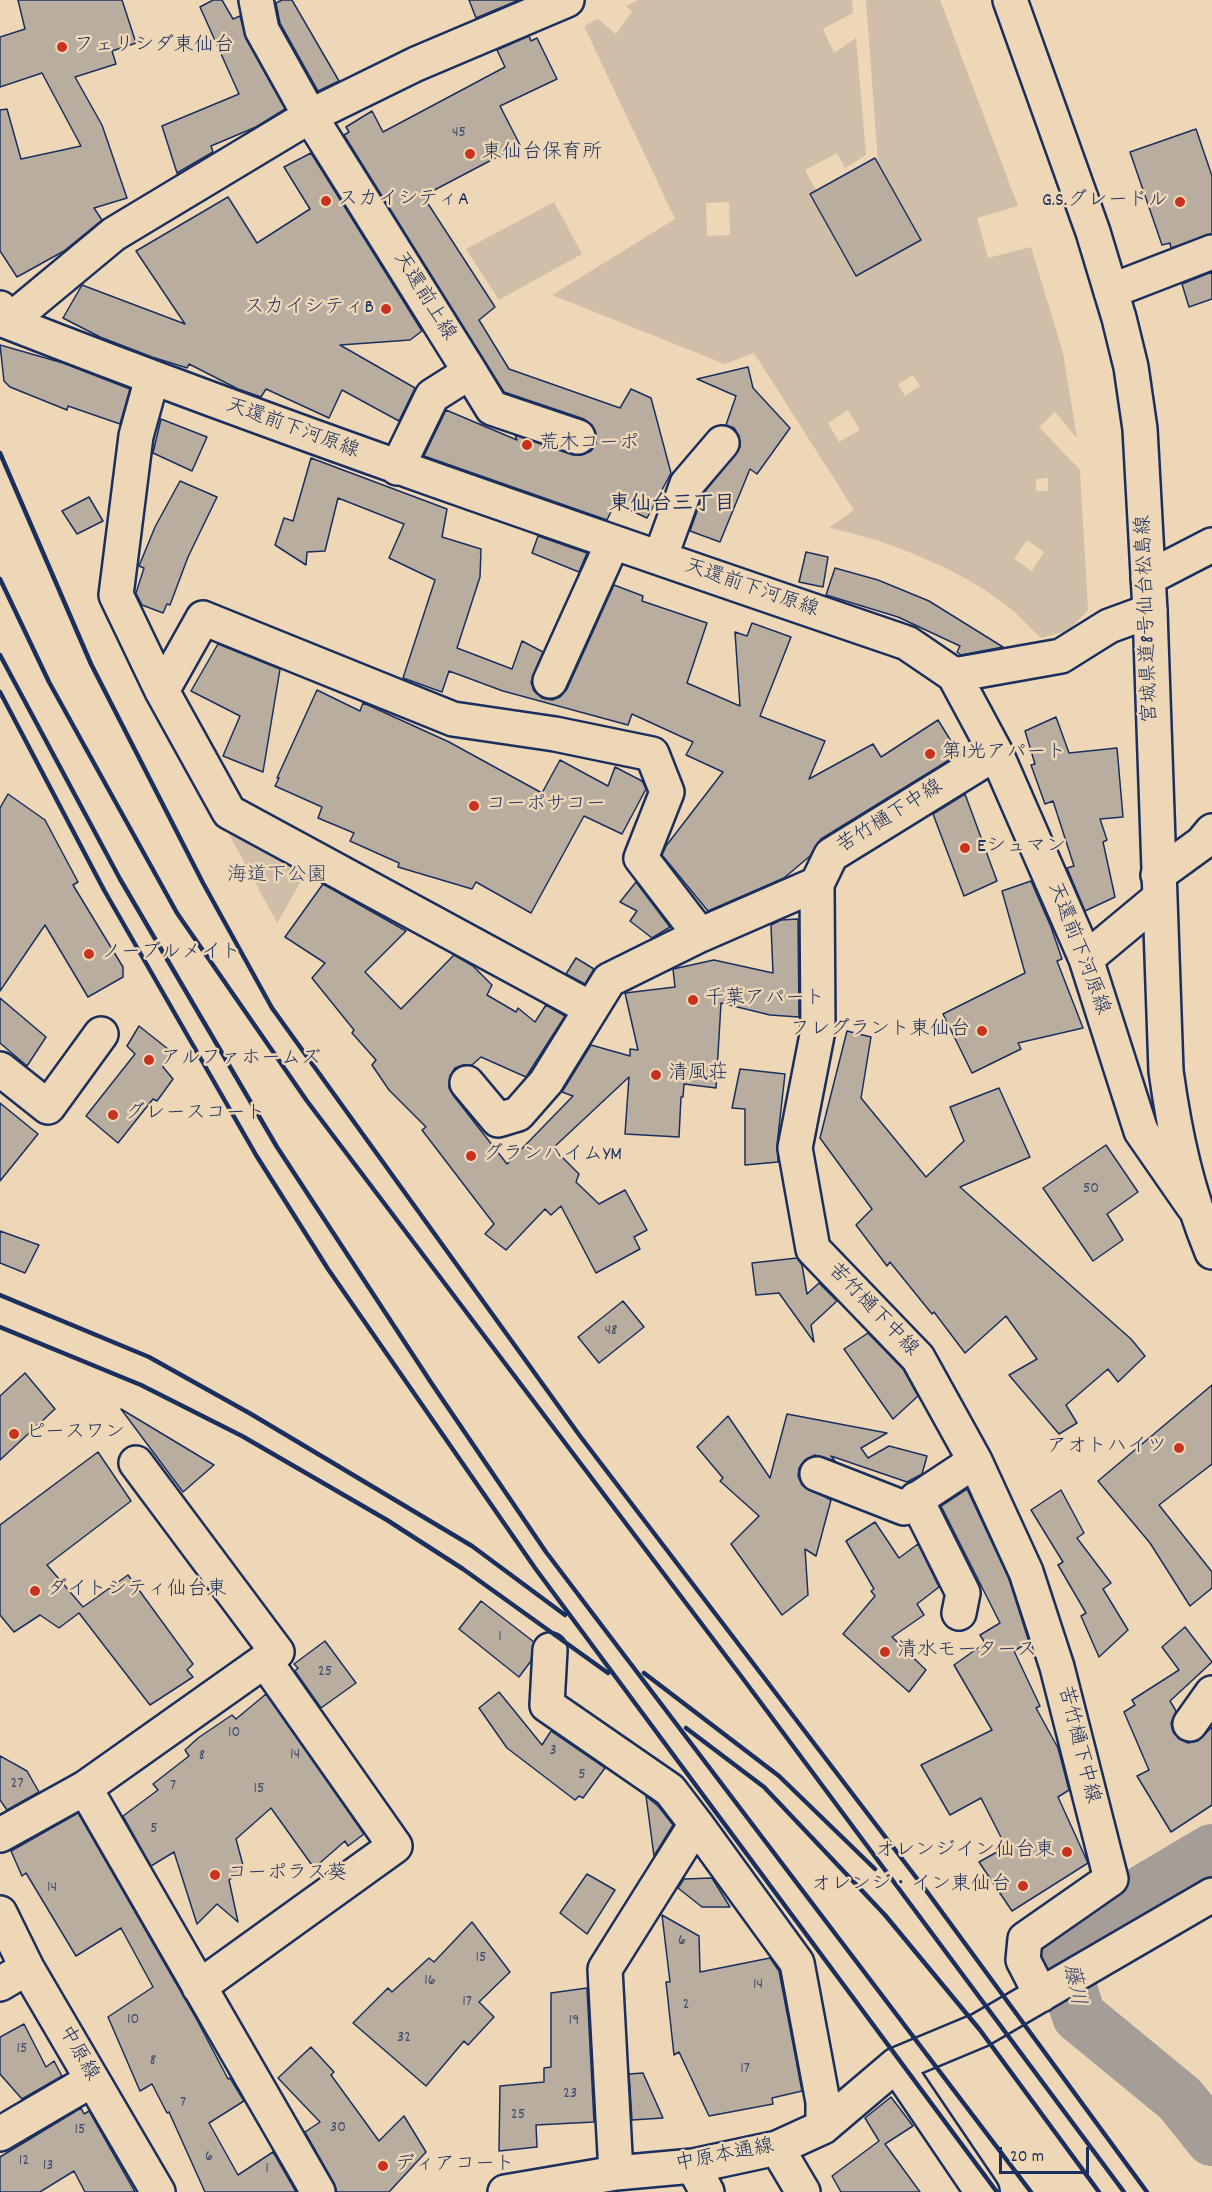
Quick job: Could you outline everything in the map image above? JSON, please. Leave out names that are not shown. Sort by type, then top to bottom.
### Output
[{"type":"street","name":"天還前上線","points":[[256,0],[262,30],[310,116],[492,408],[578,437]]},
{"type":"street","points":[[4,315],[114,234],[310,116],[416,64],[567,0]]},
{"type":"street","name":"宮城県道8号仙台松島線","points":[[1011,0],[1111,291],[1131,367],[1140,429],[1150,611],[1166,1071],[1175,1140],[1193,1206],[1212,1252]]},
{"type":"street","points":[[1111,291],[1212,252]]},
{"type":"street","name":"天還前下河原線","points":[[4,315],[152,378],[397,468],[908,643],[954,675],[996,753],[1086,959],[1141,1131],[1193,1206]]},
{"type":"street","points":[[397,468],[432,396],[470,372]]},
{"type":"street","points":[[152,378],[136,436],[116,594],[162,691],[230,812],[590,1008]]},
{"type":"street","points":[[660,558],[687,484],[722,443]]},
{"type":"street","points":[[550,681],[613,542]]},
{"type":"street","points":[[1148,578],[1212,545]]},
{"type":"street","points":[[954,675],[1061,656],[1109,626],[1150,611]]},
{"type":"street","points":[[162,691],[203,618],[453,719],[555,734],[652,754],[667,792],[641,858],[700,935]]},
{"type":"street","name":"苦竹樋下中線","points":[[996,753],[831,855],[817,884],[818,1030],[795,1148],[813,1249],[918,1358],[975,1461],[1026,1572],[1057,1667],[1111,1879],[1025,1939],[1023,1960],[1044,1993]]},
{"type":"street","points":[[1086,959],[1212,831]]},
{"type":"street","points":[[467,1083],[498,1120],[518,1114],[546,1082],[609,980],[700,935],[817,884]]},
{"type":"street","points":[[2,1074],[48,1107],[101,1034]]},
{"type":"street","points":[[817,1474],[904,1508],[975,1461]]},
{"type":"street","points":[[0,1835],[85,1788],[278,1652],[136,1463]]},
{"type":"street","points":[[916,1499],[963,1593],[958,1614]]},
{"type":"street","points":[[550,1650],[547,1705],[670,1790],[797,1963],[823,2102],[823,2127]]},
{"type":"street","points":[[199,1987],[394,1846],[265,1661]]},
{"type":"street","points":[[1190,1724],[1212,1693]]},
{"type":"street","points":[[85,1788],[318,2192]]},
{"type":"street","points":[[616,2173],[605,1968],[696,1824]]},
{"type":"street","name":"中原本通線","points":[[505,2192],[616,2173],[700,2179],[777,2148],[823,2127],[896,2065],[980,2030],[1212,1895]]},
{"type":"street","name":"中原線","points":[[0,1913],[13,1976],[92,2080],[158,2192]]},
{"type":"street","points":[[896,2065],[982,2192]]},
{"type":"street","points":[[0,2134],[92,2080]]},
{"type":"street","points":[[777,2148],[802,2192]]},
{"type":"green space","points":[[638,0],[852,0],[853,13],[823,29],[834,53],[856,38],[866,155],[845,168],[837,153],[805,170],[816,190],[811,194],[856,276],[921,240],[878,163],[866,0],[940,0],[1018,206],[977,218],[988,258],[1031,247],[1063,353],[1077,438],[1055,412],[1039,427],[1080,470],[1088,610],[1068,631],[1041,638],[990,593],[969,580],[923,558],[874,539],[829,528],[854,510],[754,353],[725,364],[552,295],[675,219],[584,26],[598,19],[616,34],[632,12],[626,6]],"holes":[[[729,202],[730,235],[707,236],[706,203]],[[913,375],[920,386],[905,396],[898,384]],[[848,410],[860,430],[839,442],[828,423]],[[1048,478],[1048,491],[1036,491],[1036,479]],[[1027,540],[1044,552],[1032,571],[1014,559]]]},
{"type":"green space","points":[[554,202],[582,254],[499,300],[466,249]]},
{"type":"green space","name":"海道下公園","points":[[222,821],[307,871],[277,923]]},
{"type":"building","points":[[18,0],[122,0],[136,43],[112,51],[116,64],[75,77],[102,125],[127,198],[94,208],[102,220],[64,251],[17,277],[0,251],[0,110],[7,109],[21,159],[81,146],[42,73],[0,87],[0,37],[25,29]]},
{"type":"building","points":[[213,0],[222,0],[233,19],[240,16],[246,39],[285,109],[256,127],[211,146],[213,152],[177,173],[162,126],[239,94],[200,7]]},
{"type":"building","points":[[282,0],[292,0],[339,81],[318,91],[280,23],[276,3]]},
{"type":"building","points":[[469,0],[519,0],[476,18]]},
{"type":"building","points":[[529,36],[531,41],[537,38],[557,79],[500,106],[520,145],[423,196],[495,307],[479,320],[509,369],[620,408],[631,389],[651,398],[671,473],[647,518],[615,503],[607,520],[424,456],[446,410],[517,440],[515,435],[573,455],[582,455],[591,451],[596,444],[596,434],[592,425],[584,419],[504,392],[344,135],[349,132],[346,127],[372,111],[383,132],[505,67],[497,50]]},
{"type":"building","name":"G.S.グレードル","points":[[1196,129],[1212,176],[1212,234],[1171,248],[1170,243],[1162,245],[1130,152]]},
{"type":"building","points":[[311,153],[422,331],[410,340],[340,345],[415,388],[399,421],[342,390],[329,418],[266,389],[261,397],[238,389],[189,364],[187,368],[152,357],[100,337],[63,318],[82,285],[185,324],[136,251],[228,197],[257,243],[310,209],[284,167]]},
{"type":"building","points":[[875,158],[921,240],[856,276],[810,194]]},
{"type":"building","points":[[1212,272],[1212,299],[1189,307],[1182,284]]},
{"type":"building","points":[[0,345],[63,363],[130,389],[120,424],[68,406],[67,410],[10,387],[4,381]]},
{"type":"building","points":[[748,367],[753,388],[790,428],[757,474],[750,469],[720,542],[690,531],[703,494],[740,447],[739,436],[734,428],[726,425],[736,396],[697,379]]},
{"type":"building","points":[[161,419],[207,437],[192,471],[153,453]]},
{"type":"building","points":[[311,458],[447,509],[442,537],[481,549],[480,577],[457,648],[512,669],[522,641],[543,652],[531,682],[534,691],[542,698],[552,700],[560,697],[567,689],[614,585],[643,596],[642,601],[707,623],[687,683],[740,706],[735,632],[747,636],[752,623],[791,637],[760,716],[825,741],[809,779],[873,744],[881,757],[938,720],[959,754],[821,839],[810,856],[784,878],[708,911],[662,855],[666,846],[723,772],[686,755],[693,742],[632,714],[628,725],[503,691],[449,671],[442,692],[403,678],[435,580],[389,558],[404,524],[338,498],[325,551],[307,552],[306,565],[275,545],[284,518],[293,521]]},
{"type":"building","points":[[180,481],[217,497],[188,557],[170,605],[167,604],[163,613],[142,605],[136,593],[144,568],[139,566],[155,527]]},
{"type":"building","points":[[89,497],[103,521],[77,534],[62,511]]},
{"type":"building","points":[[538,536],[587,553],[579,572],[532,553]]},
{"type":"building","points":[[806,552],[828,557],[823,587],[799,582]]},
{"type":"building","points":[[835,568],[878,580],[929,601],[1003,647],[961,655],[957,652],[960,646],[898,617],[826,595]]},
{"type":"building","points":[[218,644],[280,669],[263,772],[223,756],[240,716],[191,691]]},
{"type":"building","points":[[317,690],[360,711],[363,703],[449,742],[542,793],[560,760],[608,786],[615,767],[642,781],[646,789],[622,834],[584,816],[531,913],[476,882],[472,889],[398,867],[399,863],[350,841],[354,833],[318,818],[322,807],[275,786]]},
{"type":"building","points":[[1056,717],[1069,753],[1117,748],[1123,817],[1100,819],[1107,840],[1103,842],[1115,897],[1085,911],[1067,868],[1074,866],[1053,801],[1045,804],[1031,765],[1035,764],[1025,731]]},
{"type":"building","points":[[8,794],[45,820],[78,882],[73,885],[123,967],[123,977],[88,997],[45,925],[0,991],[0,808]]},
{"type":"building","name":"Eシュマン","points":[[965,794],[997,881],[964,896],[933,814]]},
{"type":"building","points":[[1031,881],[1051,927],[1062,959],[1057,961],[1083,1028],[1018,1043],[1021,1049],[972,1073],[943,1014],[1025,973],[1002,891]]},
{"type":"building","points":[[636,882],[670,927],[652,938],[630,921],[637,911],[620,902]]},
{"type":"building","points":[[323,884],[406,931],[365,972],[401,1009],[454,955],[473,966],[492,985],[487,995],[516,1012],[518,1008],[535,1022],[546,1005],[565,1016],[526,1077],[481,1057],[472,1065],[455,1068],[450,1076],[449,1088],[453,1095],[507,1164],[573,1096],[562,1092],[591,1045],[630,1056],[630,1049],[638,1050],[625,993],[675,987],[673,969],[714,960],[773,973],[771,925],[781,920],[798,919],[799,1017],[770,1015],[721,1003],[716,1088],[684,1084],[679,1137],[625,1134],[629,1077],[553,1148],[579,1174],[576,1182],[599,1204],[625,1190],[647,1230],[634,1237],[640,1249],[596,1273],[561,1206],[551,1215],[545,1209],[506,1250],[485,1234],[494,1224],[422,1130],[426,1127],[389,1090],[372,1065],[376,1060],[352,1033],[354,1030],[312,978],[325,963],[285,937]]},
{"type":"building","points":[[576,958],[594,969],[585,984],[566,974]]},
{"type":"building","points":[[0,998],[46,1037],[27,1066],[0,1043]]},
{"type":"building","points":[[139,1026],[173,1053],[163,1067],[173,1079],[157,1101],[153,1099],[118,1143],[86,1116],[135,1054],[127,1046]]},
{"type":"building","points":[[847,1031],[871,1037],[861,1098],[926,1177],[964,1141],[950,1107],[999,1088],[1030,1157],[960,1187],[1131,1339],[1145,1356],[1118,1382],[1108,1369],[1066,1405],[1077,1423],[1059,1434],[1009,1375],[1037,1359],[1006,1316],[965,1353],[934,1312],[932,1314],[890,1262],[887,1266],[856,1225],[872,1209],[820,1138]]},
{"type":"building","points":[[740,1069],[785,1074],[777,1145],[778,1162],[745,1165],[745,1109],[732,1108]]},
{"type":"building","points":[[0,1103],[38,1134],[0,1181]]},
{"type":"building","points":[[1106,1145],[1138,1192],[1107,1214],[1123,1240],[1093,1261],[1043,1188]]},
{"type":"building","points":[[0,1231],[39,1245],[25,1273],[0,1263]]},
{"type":"building","points":[[797,1258],[802,1265],[807,1294],[819,1283],[837,1301],[811,1325],[814,1342],[779,1293],[756,1295],[752,1263]]},
{"type":"building","points":[[623,1301],[644,1327],[599,1363],[578,1337]]},
{"type":"building","points":[[868,1333],[903,1369],[918,1396],[893,1419],[844,1349]]},
{"type":"building","name":"ピースワン","points":[[25,1373],[55,1409],[0,1460],[0,1396]]},
{"type":"building","points":[[1212,1385],[1212,1464],[1159,1505],[1212,1572],[1212,1588],[1190,1606],[1150,1543],[1098,1481]]},
{"type":"building","points":[[121,1409],[214,1465],[183,1492]]},
{"type":"building","points":[[787,1414],[887,1433],[861,1448],[868,1458],[889,1446],[927,1456],[922,1474],[907,1482],[831,1456],[835,1461],[815,1455],[805,1460],[799,1468],[798,1476],[802,1485],[831,1500],[816,1556],[805,1549],[808,1595],[782,1615],[731,1544],[759,1516],[720,1481],[723,1478],[697,1447],[728,1416],[770,1478]]},
{"type":"building","name":"ダイトシティ仙台東","points":[[98,1452],[131,1501],[47,1565],[83,1607],[128,1575],[193,1664],[187,1670],[193,1677],[150,1705],[79,1613],[59,1628],[40,1615],[14,1632],[0,1615],[0,1525]]},
{"type":"building","points":[[967,1489],[1009,1579],[1029,1642],[1014,1651],[1040,1706],[1036,1708],[1058,1748],[1069,1790],[1058,1797],[1088,1863],[1012,1911],[979,1862],[1006,1847],[981,1798],[950,1815],[921,1765],[992,1730],[954,1665],[985,1643],[980,1635],[1000,1623],[941,1506]]},
{"type":"building","points":[[1061,1490],[1084,1533],[1077,1538],[1111,1583],[1103,1589],[1128,1630],[1099,1657],[1081,1616],[1086,1613],[1058,1565],[1063,1562],[1031,1510]]},
{"type":"building","points":[[875,1522],[899,1558],[918,1544],[939,1587],[917,1604],[924,1615],[892,1637],[926,1670],[909,1692],[843,1634],[875,1596],[871,1591],[874,1589],[846,1541]]},
{"type":"building","points":[[481,1601],[534,1642],[531,1661],[519,1677],[459,1629]]},
{"type":"building","points":[[1185,1627],[1212,1662],[1170,1701],[1176,1711],[1171,1723],[1173,1732],[1179,1739],[1188,1743],[1198,1741],[1212,1727],[1212,1805],[1171,1832],[1137,1776],[1149,1770],[1124,1712],[1135,1705],[1132,1700],[1179,1670],[1162,1647]]},
{"type":"building","points":[[325,1641],[356,1683],[321,1708],[295,1671],[298,1668],[294,1664]]},
{"type":"building","points":[[499,1692],[542,1745],[551,1731],[605,1768],[583,1798],[579,1796],[575,1800],[507,1748],[479,1708]]},
{"type":"building","points":[[266,1694],[364,1834],[348,1846],[345,1841],[314,1868],[271,1808],[236,1839],[244,1869],[229,1880],[238,1922],[217,1904],[197,1924],[174,1852],[151,1866],[123,1816],[158,1790],[153,1784],[189,1756],[185,1750],[198,1738],[232,1715],[236,1719]]},
{"type":"building","points":[[0,1756],[27,1771],[39,1792],[7,1810],[0,1800]]},
{"type":"building","points":[[646,1796],[658,1806],[673,1825],[654,1856]]},
{"type":"building","points":[[78,1813],[197,2020],[228,2079],[230,2078],[244,2101],[209,2123],[238,2175],[273,2152],[296,2192],[205,2192],[169,2112],[167,2113],[152,2084],[140,2091],[108,2017],[153,1987],[121,1928],[76,1956],[26,1873],[22,1876],[11,1851]]},
{"type":"building","points":[[587,1874],[615,1890],[587,1934],[560,1913]]},
{"type":"building","points":[[712,1878],[730,1907],[702,1907],[678,1888],[684,1879]]},
{"type":"building","points":[[662,1915],[699,1936],[700,1972],[770,1958],[779,1971],[802,2091],[772,2098],[773,2104],[709,2116],[679,2052],[674,2055],[666,1982],[670,1982]]},
{"type":"building","points":[[472,1922],[510,1972],[479,2002],[494,2017],[468,2045],[464,2041],[426,2086],[353,2023],[388,1988],[392,1992],[429,1958],[434,1962]]},
{"type":"building","points":[[587,1988],[594,2122],[536,2125],[537,2147],[499,2151],[500,2086],[544,2082],[544,2068],[551,2067],[551,1993]]},
{"type":"building","points":[[24,2024],[46,2067],[54,2061],[62,2076],[22,2099],[0,2074],[0,2037]]},
{"type":"building","points":[[311,2047],[334,2072],[331,2075],[379,2141],[404,2116],[426,2152],[389,2192],[337,2192],[305,2132],[320,2122],[278,2078]]},
{"type":"building","points":[[643,2073],[663,2118],[632,2120],[629,2074]]},
{"type":"building","points":[[891,2097],[913,2126],[885,2144],[920,2192],[841,2192],[832,2176],[879,2141],[865,2118]]},
{"type":"building","points":[[81,2108],[84,2114],[89,2111],[135,2192],[85,2192],[74,2171],[40,2192],[0,2192],[0,2157]]},
{"type":"waterway","name":"藤川","points":[[1212,1851],[1082,1928],[1069,1943],[1065,1959],[1069,1985],[1079,2016],[1180,2099],[1212,2139]]},
{"type":"railway","points":[[0,453],[91,664],[203,883],[272,1008],[580,1436],[928,1893],[1147,2192]]},
{"type":"railway","points":[[0,579],[49,682],[177,913],[307,1101],[741,1676],[1124,2192]]},
{"type":"railway","points":[[0,655],[120,879],[277,1147],[432,1384],[546,1552],[1031,2192]]},
{"type":"railway","points":[[0,692],[104,890],[256,1155],[328,1269],[535,1568],[997,2192]]},
{"type":"railway","points":[[0,1295],[149,1357],[251,1414],[472,1546],[565,1615]]},
{"type":"railway","points":[[0,1327],[141,1385],[242,1436],[387,1520],[463,1569],[608,1673]]},
{"type":"railway","points":[[644,1673],[779,1776],[875,1869]]},
{"type":"railway","points":[[686,1728],[764,1787],[885,1915],[980,2030],[1099,2192]]},
{"type":"place","name":"フェリシダ東仙台","points":[[62,47]]},
{"type":"place","name":"東仙台保育所","points":[[470,154]]},
{"type":"place","name":"スカイシティA","points":[[326,201]]},
{"type":"place","name":"G.S.グレードル","points":[[1180,202]]},
{"type":"place","name":"スカイシティB","points":[[386,309]]},
{"type":"place","name":"荒木コーポ","points":[[527,445]]},
{"type":"place","name":"第1光アパート","points":[[930,754]]},
{"type":"place","name":"コーポサコー","points":[[474,806]]},
{"type":"place","name":"Eシュマン","points":[[965,848]]},
{"type":"place","name":"ノーブルメイト","points":[[89,954]]},
{"type":"place","name":"千葉アパート","points":[[693,1000]]},
{"type":"place","name":"フレグラント東仙台","points":[[982,1031]]},
{"type":"place","name":"アルファホームズ","points":[[149,1060]]},
{"type":"place","name":"清風荘","points":[[656,1075]]},
{"type":"place","name":"グレースコート","points":[[113,1115]]},
{"type":"place","name":"グランハイムYM","points":[[471,1156]]},
{"type":"place","name":"ピースワン","points":[[14,1434]]},
{"type":"place","name":"アオトハイツ","points":[[1179,1448]]},
{"type":"place","name":"ダイトシティ仙台東","points":[[35,1591]]},
{"type":"place","name":"清水モータース","points":[[885,1652]]},
{"type":"place","name":"オレンジイン仙台東","points":[[1067,1852]]},
{"type":"place","name":"コーポラス葵","points":[[215,1875]]},
{"type":"place","name":"オレンジ・イン東仙台","points":[[1023,1886]]},
{"type":"place","name":"ディアコート","points":[[383,2166]]},
{"type":"district","name":"東仙台三丁目","points":[[672,506]]}]
